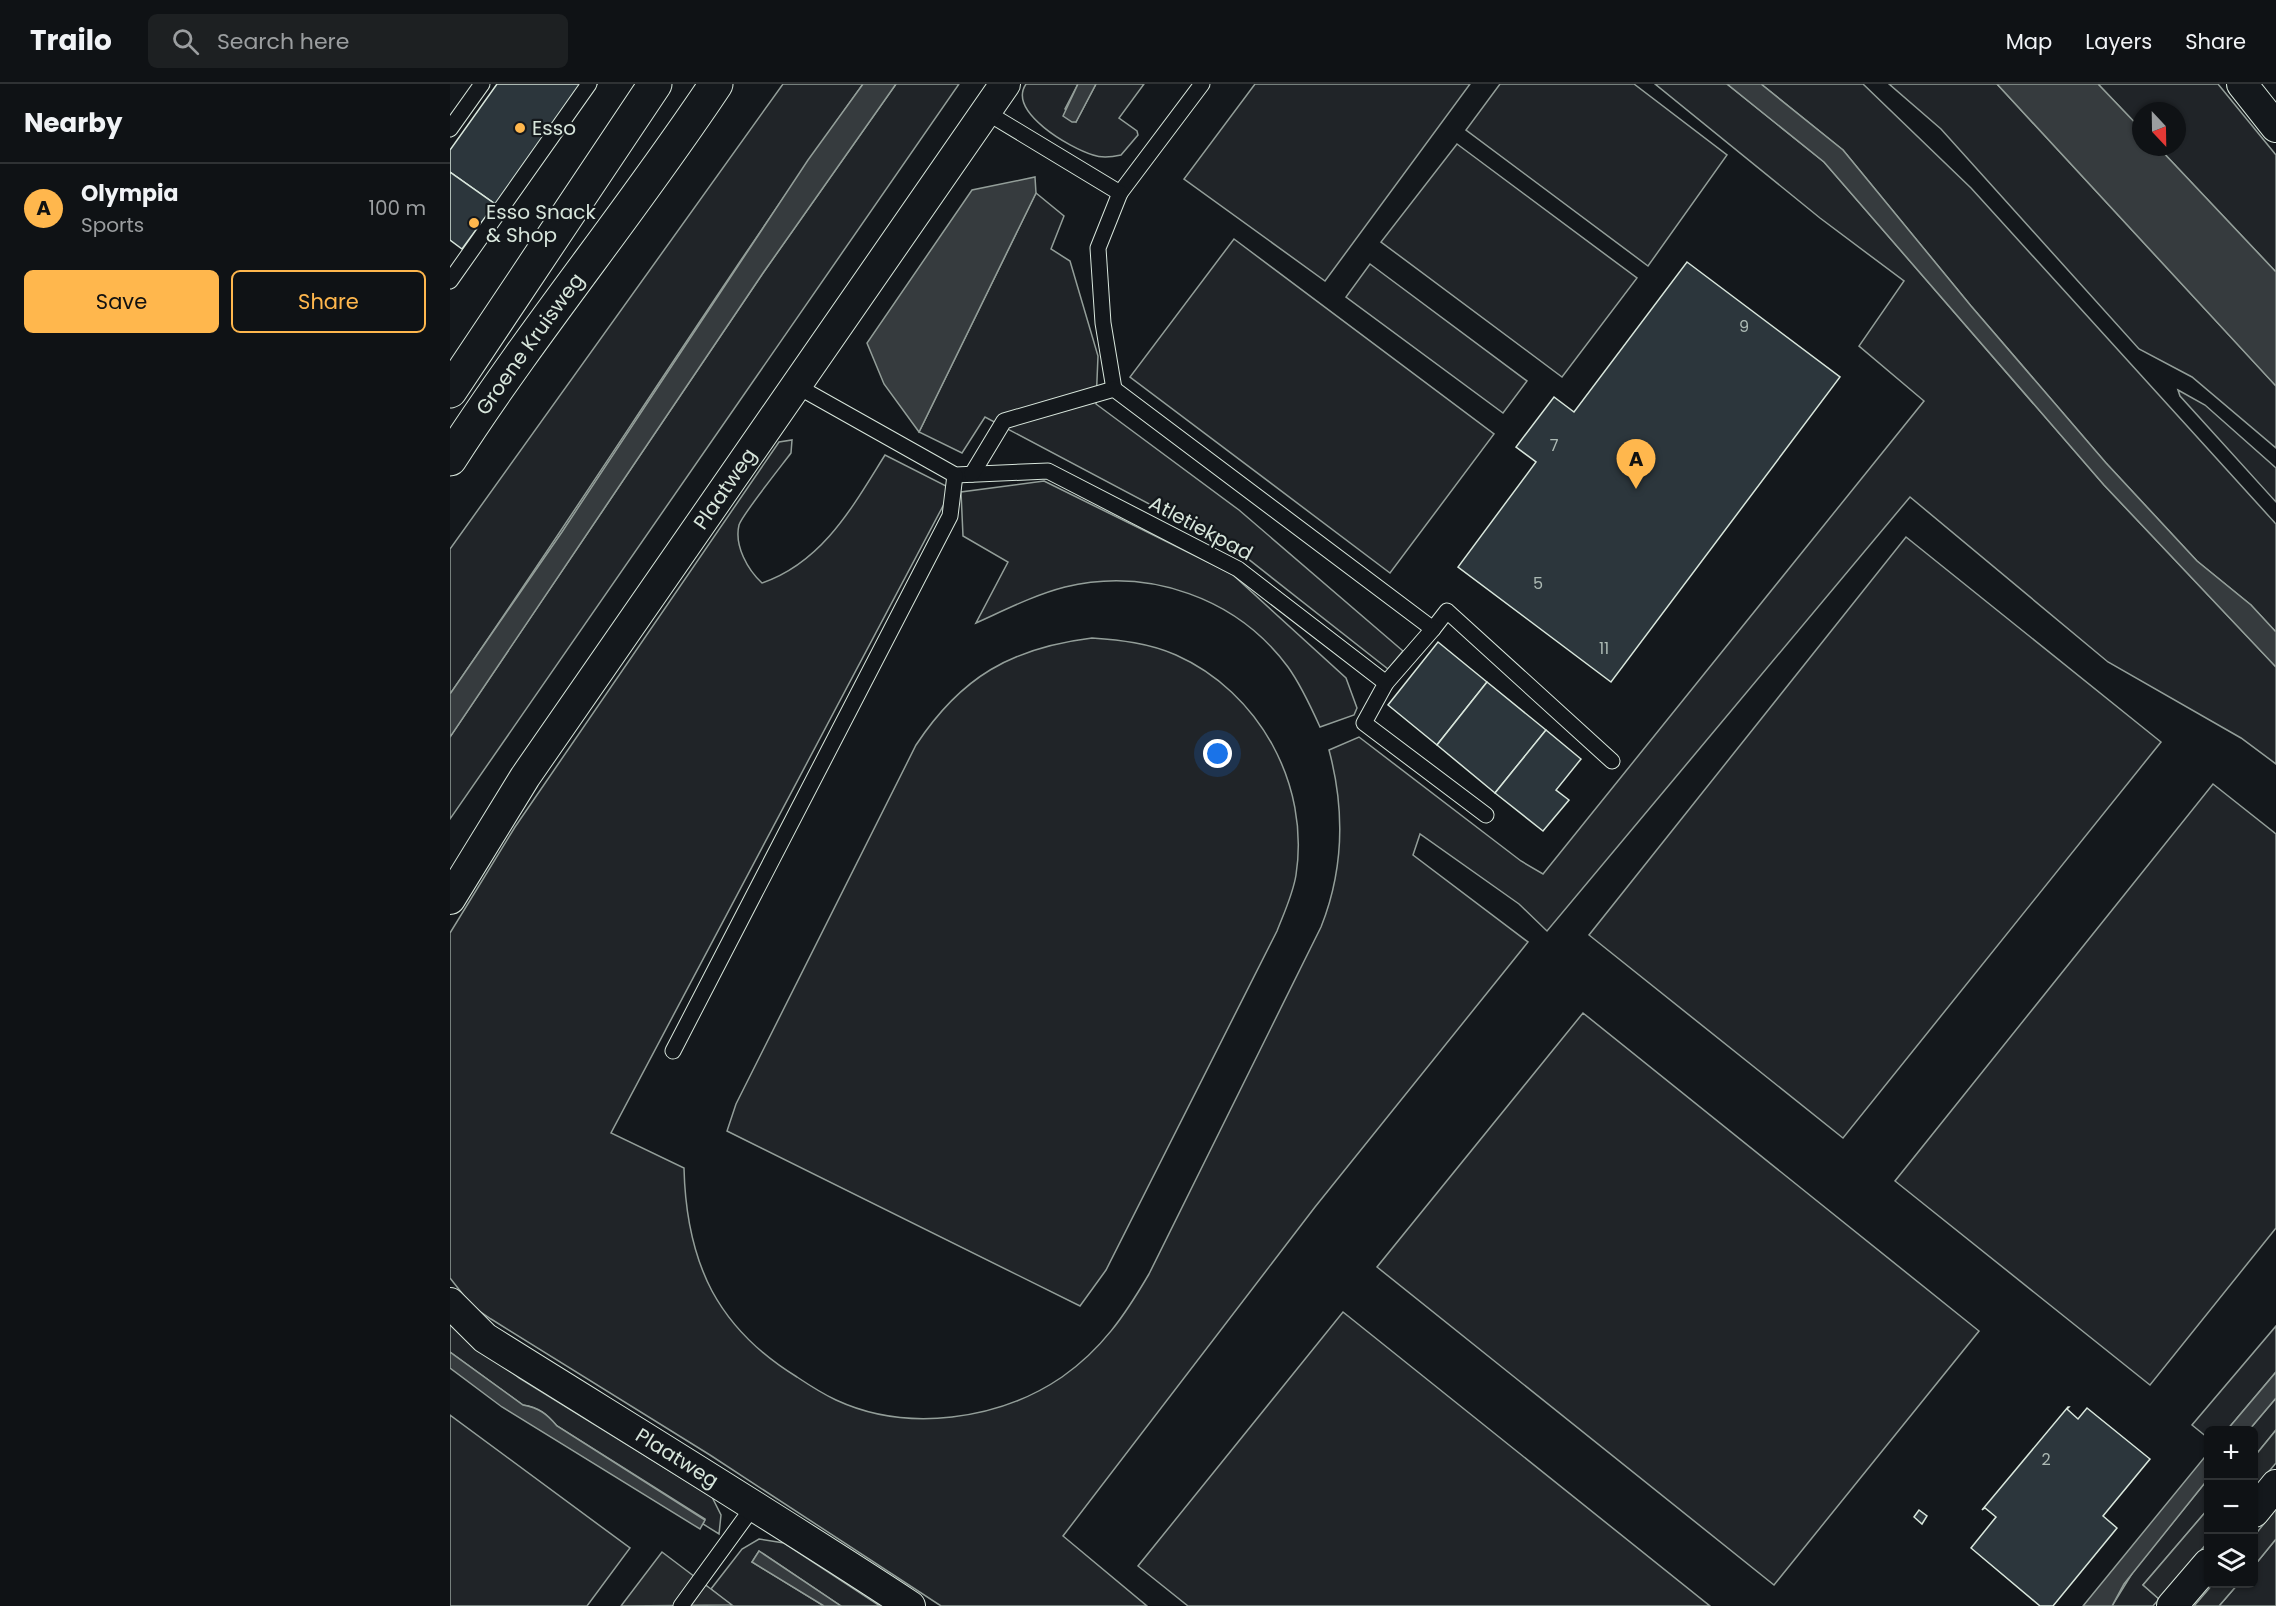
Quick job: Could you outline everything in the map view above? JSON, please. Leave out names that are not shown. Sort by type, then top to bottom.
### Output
[{"type":"main road","name":"Groene Kruisweg","points":[[450,391],[655,84]]},
{"type":"main road","name":"Groene Kruisweg","points":[[450,459],[481,411],[665,160],[716,84]]},
{"type":"street","name":"Plaatweg","points":[[450,899],[525,777],[1005,84]]},
{"type":"street","points":[[2242,84],[2276,127]]},
{"type":"street","name":"Plaatweg","points":[[450,1303],[485,1338],[753,1507],[800,1533],[910,1606]]},
{"type":"street","points":[[2258,1506],[2276,1485]]},
{"type":"street","points":[[2172,1606],[2204,1569]]},
{"type":"lane","points":[[450,129],[482,84]]},
{"type":"lane","points":[[450,281],[589,84]]},
{"type":"lane","points":[[1202,84],[1120,193],[1098,248],[1103,322],[1114,389],[1433,629]]},
{"type":"lane","points":[[986,112],[1120,193]]},
{"type":"lane","points":[[672,1051],[950,516],[955,475],[795,385]]},
{"type":"lane","points":[[972,474],[1004,421],[1114,389]]},
{"type":"lane","name":"Atletiekpad","points":[[955,475],[1048,471],[1238,569],[1386,683]]},
{"type":"lane","points":[[1486,814],[1364,723],[1386,683],[1447,612],[1612,761]]},
{"type":"lane","points":[[681,1606],[753,1507]]},
{"type":"shaded area","points":[[783,84],[863,84],[758,235],[450,694],[450,549]]},
{"type":"shaded area","points":[[863,84],[896,84],[763,273],[450,737],[450,694],[562,532],[808,160]]},
{"type":"shaded area","points":[[896,84],[959,84],[450,819],[450,737],[763,273]]},
{"type":"shaded area","points":[[1026,84],[1078,84],[1065,109],[1076,122],[1096,84],[1144,84],[1119,118],[1137,131],[1138,135],[1121,155],[1099,157],[1083,151],[1057,137],[1033,117],[1025,106],[1022,95]]},
{"type":"shaded area","points":[[1078,84],[1096,84],[1076,122],[1072,122],[1063,116]]},
{"type":"shaded area","points":[[1255,84],[1470,84],[1325,281],[1184,179]]},
{"type":"shaded area","points":[[1500,84],[1634,84],[1727,155],[1648,266],[1466,130]]},
{"type":"shaded area","points":[[1655,84],[1727,84],[1824,162],[2104,485],[2276,667],[2276,764],[2241,738],[2108,662],[1910,497],[1547,931],[1519,904],[1420,834],[1413,855],[1528,942],[1315,1207],[1063,1536],[1147,1606],[941,1606],[710,1455],[472,1306],[450,1278],[450,933],[515,827],[779,442],[792,440],[791,453],[754,501],[739,525],[740,549],[743,557],[762,583],[783,574],[819,547],[861,494],[885,455],[952,489],[611,1133],[684,1168],[688,1216],[695,1247],[705,1277],[720,1304],[738,1329],[760,1350],[784,1369],[836,1400],[864,1410],[922,1419],[982,1412],[1037,1392],[1062,1377],[1101,1343],[1149,1274],[1321,927],[1334,883],[1340,839],[1338,795],[1329,750],[1359,737],[1521,861],[1543,874],[1924,401],[1859,346],[1904,281],[1820,218]]},
{"type":"shaded area","points":[[1727,84],[1761,84],[1843,150],[1971,306],[2106,463],[2197,561],[2251,605],[2276,632],[2276,667],[2104,485],[1824,162]]},
{"type":"shaded area","points":[[1761,84],[1863,84],[1971,188],[2276,524],[2276,632],[2251,605],[2197,561],[2106,463],[1971,306],[1843,150]]},
{"type":"shaded area","points":[[1889,84],[1997,84],[2276,386],[2276,448],[2192,377],[2139,349],[1941,129]]},
{"type":"shaded area","points":[[1997,84],[2098,84],[2132,120],[2132,156],[2166,156],[2276,272],[2276,386]]},
{"type":"shaded area","points":[[2098,84],[2218,84],[2276,155],[2276,272],[2166,156],[2186,156],[2186,102],[2132,102],[2132,120]]},
{"type":"shaded area","points":[[1457,144],[1637,278],[1562,377],[1381,242]]},
{"type":"shaded area","points":[[1035,177],[1036,193],[919,432],[884,384],[867,343],[972,190]]},
{"type":"shaded area","points":[[1036,193],[1064,216],[1051,249],[1070,261],[1098,356],[1096,404],[1239,510],[1403,651],[1388,669],[1238,551],[985,417],[962,453],[919,432]]},
{"type":"shaded area","points":[[1234,239],[1494,434],[1390,573],[1130,377]]},
{"type":"shaded area","points":[[1370,264],[1527,381],[1503,413],[1346,297]]},
{"type":"shaded area","points":[[2178,390],[2205,405],[2276,468],[2276,502],[2180,396]]},
{"type":"shaded area","points":[[1044,481],[1232,574],[1346,678],[1357,708],[1354,715],[1320,727],[1293,674],[1267,643],[1243,623],[1217,606],[1159,585],[1128,581],[1097,582],[1065,587],[1031,598],[976,623],[1008,562],[963,536],[961,492]]},
{"type":"shaded area","points":[[1906,537],[2161,742],[1843,1138],[1589,935]]},
{"type":"shaded area","points":[[1092,638],[1134,643],[1166,651],[1206,671],[1232,692],[1254,717],[1272,745],[1286,775],[1295,807],[1298,841],[1295,882],[1277,931],[1106,1270],[1080,1306],[727,1131],[736,1104],[916,745],[933,721],[970,684],[990,670],[1037,649]]},
{"type":"shaded area","points":[[2213,784],[2276,834],[2276,1228],[2150,1385],[1895,1181]]},
{"type":"shaded area","points":[[1583,1013],[1979,1331],[1774,1585],[1377,1267]]},
{"type":"shaded area","points":[[1343,1312],[1710,1606],[1188,1606],[1138,1566]]},
{"type":"shaded area","points":[[450,1318],[467,1336],[519,1378],[712,1497],[721,1515],[719,1534],[703,1524],[705,1519],[557,1426],[542,1412],[534,1407],[523,1405],[450,1352]]},
{"type":"shaded area","points":[[2276,1326],[2276,1372],[2230,1426],[2204,1426],[2204,1435],[2192,1425]]},
{"type":"shaded area","points":[[450,1352],[523,1405],[542,1412],[557,1426],[705,1520],[700,1529],[502,1407],[450,1368]]},
{"type":"shaded area","points":[[2276,1372],[2276,1398],[2252,1426],[2230,1426]]},
{"type":"shaded area","points":[[2276,1398],[2276,1430],[2258,1452],[2258,1426],[2252,1426]]},
{"type":"shaded area","points":[[450,1415],[630,1548],[587,1606],[450,1606]]},
{"type":"shaded area","points":[[2276,1430],[2276,1463],[2258,1484],[2258,1480],[2258,1452]]},
{"type":"shaded area","points":[[2204,1458],[2204,1484],[2124,1584],[2112,1606],[2083,1606]]},
{"type":"shaded area","points":[[2204,1484],[2204,1514],[2143,1585],[2159,1599],[2153,1606],[2112,1606],[2133,1572]]},
{"type":"shaded area","points":[[2276,1509],[2276,1539],[2258,1561],[2258,1534]]},
{"type":"shaded area","points":[[2204,1514],[2204,1547],[2159,1599],[2143,1585]]},
{"type":"shaded area","points":[[759,1539],[784,1543],[880,1606],[841,1606],[759,1551],[752,1562],[824,1606],[732,1606],[711,1589],[742,1549]]},
{"type":"shaded area","points":[[2276,1539],[2276,1606],[2219,1606],[2235,1588],[2258,1588],[2258,1561]]},
{"type":"shaded area","points":[[759,1551],[841,1606],[824,1606],[752,1562]]},
{"type":"shaded area","points":[[662,1552],[732,1605],[621,1606]]},
{"type":"shaded area","points":[[2210,1588],[2235,1588],[2219,1606],[2194,1606]]},
{"type":"building","points":[[497,84],[597,84],[500,218],[490,211],[495,204],[450,172],[450,150]]},
{"type":"building","points":[[450,172],[495,204],[462,249],[450,240]]},
{"type":"building","points":[[1687,262],[1840,377],[1611,682],[1458,567],[1536,462],[1516,447],[1554,397],[1574,412]]},
{"type":"building","points":[[1438,642],[1487,682],[1437,745],[1388,705]]},
{"type":"building","points":[[1487,682],[1546,730],[1495,793],[1437,745]]},
{"type":"building","points":[[1546,730],[1581,759],[1556,790],[1569,800],[1543,831],[1495,793]]},
{"type":"building","points":[[2068,1407],[2067,1409],[2078,1419],[2087,1408],[2150,1459],[2103,1516],[2117,1528],[2053,1606],[2040,1606],[1971,1548],[1996,1517],[1985,1508],[1982,1510]]},
{"type":"building","points":[[1919,1510],[1927,1516],[1922,1524],[1914,1517]]},
{"type":"place","name":"Esso","points":[[520,128]]},
{"type":"place","name":"Esso Snack & Shop","points":[[474,223]]},
{"type":"place","name":"Olympia","points":[[1636,489]]}]
